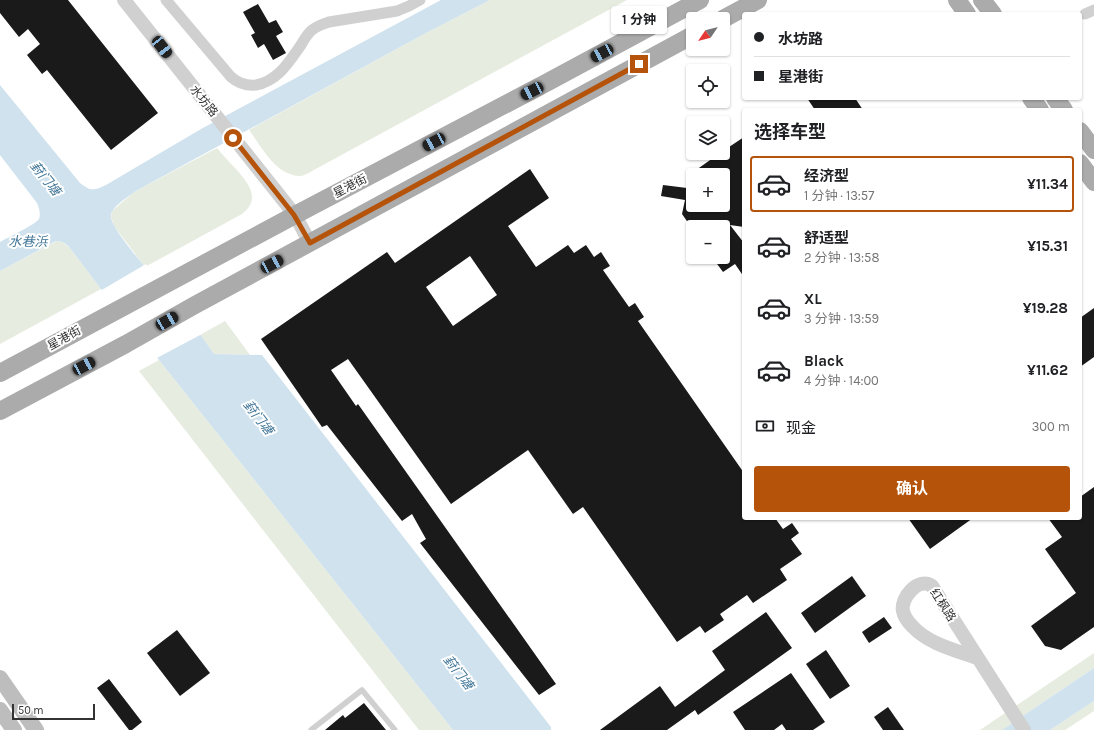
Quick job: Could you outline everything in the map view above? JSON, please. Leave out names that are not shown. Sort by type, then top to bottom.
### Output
[{"type":"main road","name":"星港街","points":[[0,373],[294,215],[546,84],[700,0]]},
{"type":"main road","points":[[730,15],[758,0]]},
{"type":"main road","points":[[957,0],[966,12]]},
{"type":"main road","points":[[982,0],[991,12]]},
{"type":"main road","points":[[0,411],[686,39]]},
{"type":"main road","points":[[1082,134],[1094,150]]},
{"type":"main road","points":[[1082,167],[1094,182]]},
{"type":"main road","points":[[0,678],[36,730]]},
{"type":"main road","points":[[0,710],[14,730]]},
{"type":"street","name":"水坊路","points":[[124,0],[294,215],[310,243]]},
{"type":"street","points":[[166,0],[231,77],[240,83],[252,85],[266,82],[280,72],[288,64],[309,33],[317,27],[329,22],[397,11],[420,0]]},
{"type":"street","name":"红枫路","points":[[977,658],[937,643],[921,634],[914,628],[905,616],[903,608],[905,598],[912,590],[923,584],[932,586],[977,658],[1002,698],[1024,730]]},
{"type":"lane","points":[[311,730],[362,690],[395,730]]},
{"type":"shaded area","points":[[490,0],[627,0],[303,176],[283,171],[264,152],[249,130],[426,33]]},
{"type":"shaded area","points":[[217,148],[241,174],[248,185],[252,197],[248,208],[242,214],[145,267],[114,226],[111,217],[112,211],[134,192]]},
{"type":"shaded area","points":[[57,241],[62,242],[70,248],[101,289],[0,344],[0,271]]},
{"type":"shaded area","points":[[225,321],[250,355],[214,354],[200,335]]},
{"type":"shaded area","points":[[159,360],[453,730],[419,730],[139,371]]},
{"type":"shaded area","points":[[1094,653],[1094,668],[1002,730],[980,730]]},
{"type":"shaded area","points":[[1094,701],[1094,711],[1065,730],[1050,730]]},
{"type":"water","points":[[441,0],[490,0],[426,33],[134,192],[116,206],[111,216],[113,224],[120,235],[194,325],[214,354],[262,355],[551,727],[551,730],[453,730],[67,245],[56,241],[0,271],[0,242],[33,224],[39,219],[40,215],[37,203],[0,155],[0,85],[80,183],[89,189],[95,189],[106,185],[201,129]]},
{"type":"water","points":[[1094,668],[1094,701],[1050,730],[1002,730]]},
{"type":"pier","points":[[146,264],[183,308],[202,334],[155,359],[100,291]]},
{"type":"building","points":[[0,0],[68,0],[158,113],[111,150],[47,70],[42,74],[27,55],[40,44],[28,29],[19,37],[0,13]]},
{"type":"building","points":[[258,4],[269,23],[276,20],[283,32],[276,36],[286,53],[273,60],[264,44],[258,48],[251,35],[255,33],[243,12]]},
{"type":"building","points":[[808,100],[856,100],[862,108],[814,108]]},
{"type":"building","points":[[742,138],[742,227],[730,225],[730,220],[686,220],[682,214],[685,200],[661,196],[663,185],[686,188],[686,212],[730,212],[730,168],[699,168],[710,160],[730,160],[730,146]]},
{"type":"building","points":[[530,169],[549,198],[508,226],[536,267],[568,245],[574,253],[586,245],[594,257],[601,252],[610,266],[603,270],[629,307],[635,303],[644,317],[638,321],[742,470],[742,520],[776,520],[783,529],[792,523],[799,533],[791,539],[802,554],[780,569],[787,580],[753,603],[747,595],[720,614],[724,620],[705,633],[700,626],[677,642],[583,507],[573,514],[528,450],[451,504],[348,359],[331,370],[356,406],[358,404],[556,684],[539,695],[420,543],[426,539],[412,514],[402,521],[327,425],[322,427],[261,339],[387,252],[395,263]],"holes":[[[470,256],[497,295],[453,326],[426,287]]]},
{"type":"building","points":[[730,225],[742,240],[742,274],[735,264],[723,272],[717,264],[730,264]]},
{"type":"building","points":[[1094,308],[1094,357],[1082,366],[1082,317]]},
{"type":"building","points":[[1094,487],[1094,627],[1061,650],[1045,646],[1031,626],[1076,593],[1045,549],[1062,537],[1049,520],[1082,520],[1082,496]]},
{"type":"building","points":[[909,520],[970,520],[930,549]]},
{"type":"building","points":[[852,576],[866,596],[815,633],[801,613]]},
{"type":"building","points":[[766,612],[792,648],[698,715],[695,710],[667,730],[600,730],[660,686],[675,707],[725,670],[712,651]]},
{"type":"building","points":[[884,617],[892,628],[869,643],[862,632]]},
{"type":"building","points":[[177,630],[210,673],[180,696],[147,653]]},
{"type":"building","points":[[826,650],[850,686],[830,699],[806,664]]},
{"type":"building","points":[[791,673],[825,722],[813,730],[786,730],[782,724],[774,730],[745,730],[733,712]]},
{"type":"building","points":[[109,679],[142,722],[132,730],[129,730],[97,688]]},
{"type":"building","points":[[364,703],[386,730],[325,730],[343,715],[345,718]]},
{"type":"building","points":[[888,707],[904,730],[883,730],[874,717]]},
{"type":"route","points":[[233,138],[294,215],[310,243],[639,64]]},
{"type":"water label","name":"葑门塘","points":[[46,178]]},
{"type":"water label","name":"水巷浜","points":[[28,241]]},
{"type":"water label","name":"葑门塘","points":[[259,417]]},
{"type":"water label","name":"葑门塘","points":[[459,672]]}]
